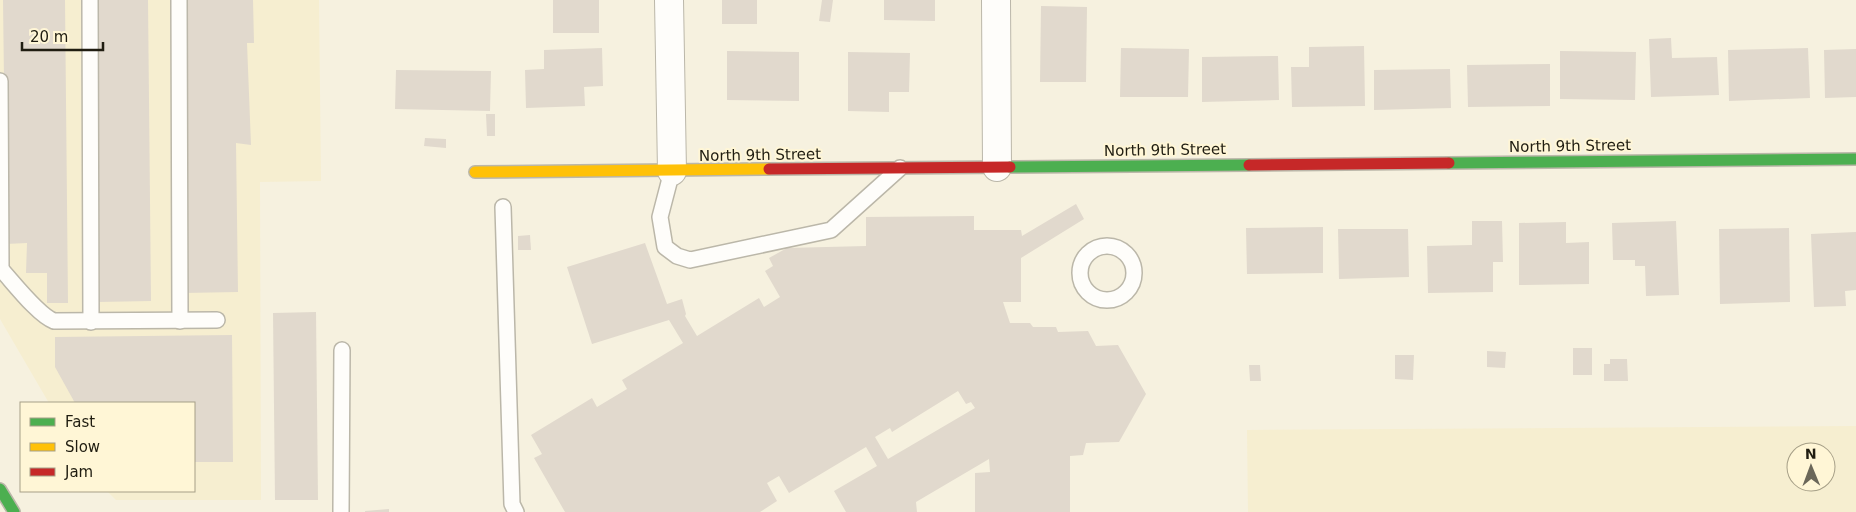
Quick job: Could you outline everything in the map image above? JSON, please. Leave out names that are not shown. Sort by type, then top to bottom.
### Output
[{"type":"street","points":[[669,0],[672,171]]},
{"type":"street","points":[[996,0],[997,167]]},
{"type":"street","name":"North 9th Street","points":[[475,172],[1856,158]]},
{"type":"street","points":[[0,489],[14,512]]},
{"type":"lane","points":[[90,0],[91,322]]},
{"type":"lane","points":[[178,0],[180,321]]},
{"type":"lane","points":[[0,81],[0,268],[37,309],[50,320],[62,322],[218,320]]},
{"type":"lane","points":[[672,171],[660,217],[664,247],[677,256],[690,260],[831,230],[901,168]]},
{"type":"lane","points":[[503,207],[512,504],[516,512]]},
{"type":"lane","points":[[341,512],[342,350]]},
{"type":"shaded area","points":[[0,0],[319,0],[321,181],[260,182],[261,500],[116,500],[108,492],[195,492],[195,402],[48,402],[0,319]]},
{"type":"shaded area","points":[[1856,426],[1856,512],[1248,512],[1247,430]]},
{"type":"building","points":[[3,0],[65,0],[68,303],[47,303],[47,273],[26,273],[27,243],[6,244]]},
{"type":"building","points":[[94,0],[148,0],[151,301],[98,302]]},
{"type":"building","points":[[181,0],[253,0],[254,43],[247,43],[251,145],[236,143],[238,292],[184,293]]},
{"type":"building","points":[[553,0],[599,0],[599,33],[553,33]]},
{"type":"building","points":[[722,0],[757,0],[757,24],[722,24]]},
{"type":"building","points":[[822,0],[833,0],[830,22],[819,21]]},
{"type":"building","points":[[884,0],[935,0],[935,21],[884,20]]},
{"type":"building","points":[[1041,6],[1087,7],[1086,82],[1040,82]]},
{"type":"building","points":[[1671,38],[1672,58],[1717,57],[1719,95],[1651,97],[1649,39]]},
{"type":"building","points":[[1364,46],[1365,106],[1292,107],[1291,67],[1309,67],[1309,47]]},
{"type":"building","points":[[602,48],[603,86],[584,87],[585,106],[526,108],[525,70],[544,69],[544,50]]},
{"type":"building","points":[[1121,48],[1189,49],[1188,97],[1120,97]]},
{"type":"building","points":[[1808,48],[1810,98],[1729,101],[1728,50]]},
{"type":"building","points":[[1856,49],[1856,97],[1825,98],[1824,50]]},
{"type":"building","points":[[727,51],[799,52],[799,101],[727,100]]},
{"type":"building","points":[[1560,51],[1636,52],[1635,100],[1560,99]]},
{"type":"building","points":[[848,52],[910,53],[909,92],[889,92],[889,112],[848,111]]},
{"type":"building","points":[[1278,56],[1279,100],[1202,102],[1202,57]]},
{"type":"building","points":[[1550,64],[1550,106],[1468,107],[1467,65]]},
{"type":"building","points":[[1450,69],[1451,108],[1374,110],[1374,70]]},
{"type":"building","points":[[396,70],[491,71],[490,111],[395,109]]},
{"type":"building","points":[[486,114],[495,114],[495,136],[487,136]]},
{"type":"building","points":[[425,138],[446,139],[446,148],[424,146]]},
{"type":"building","points":[[1076,204],[1084,219],[1021,258],[1021,302],[1003,302],[1010,323],[1030,323],[1033,327],[1056,327],[1058,332],[1088,331],[1096,346],[1118,345],[1146,394],[1119,442],[1086,443],[1083,455],[1070,456],[1070,512],[975,512],[975,473],[990,472],[989,459],[916,502],[917,512],[846,512],[834,491],[877,466],[866,447],[789,493],[779,476],[767,483],[777,501],[760,512],[565,512],[534,458],[542,454],[531,435],[592,398],[597,407],[627,389],[622,380],[683,343],[669,320],[592,344],[567,267],[645,243],[667,304],[682,299],[685,316],[697,336],[759,298],[764,307],[780,297],[765,271],[773,266],[769,258],[787,248],[866,246],[866,217],[974,216],[974,230],[1021,230],[1022,236]],"holes":[[[958,391],[966,404],[971,402],[975,408],[888,459],[875,437],[890,428],[892,432]]]},
{"type":"building","points":[[1472,221],[1502,221],[1503,262],[1493,262],[1493,292],[1428,293],[1427,246],[1472,245]]},
{"type":"building","points":[[1676,221],[1679,295],[1646,296],[1645,266],[1635,266],[1635,260],[1613,260],[1612,223]]},
{"type":"building","points":[[1566,222],[1566,243],[1589,242],[1589,284],[1519,285],[1519,223]]},
{"type":"building","points":[[1323,227],[1323,273],[1247,274],[1246,228]]},
{"type":"building","points":[[1789,228],[1790,302],[1720,304],[1719,229]]},
{"type":"building","points":[[1338,229],[1408,229],[1409,277],[1339,279]]},
{"type":"building","points":[[1856,232],[1856,290],[1845,291],[1846,306],[1814,307],[1811,234]]},
{"type":"building","points":[[530,235],[531,250],[518,250],[518,236]]},
{"type":"building","points":[[316,312],[318,500],[275,500],[273,313]]},
{"type":"building","points":[[232,335],[233,462],[195,462],[195,402],[74,402],[55,367],[55,337]]},
{"type":"building","points":[[1573,348],[1592,348],[1592,375],[1573,375]]},
{"type":"building","points":[[1487,351],[1506,352],[1505,368],[1487,367]]},
{"type":"building","points":[[1395,355],[1414,355],[1413,380],[1395,379]]},
{"type":"building","points":[[1610,359],[1627,359],[1628,381],[1604,381],[1604,364],[1610,364]]},
{"type":"building","points":[[1249,365],[1260,365],[1261,381],[1250,381]]},
{"type":"building","points":[[389,509],[389,512],[365,512],[365,511]]},
{"type":"traffic: fast","points":[[1449,163],[1856,159]]},
{"type":"traffic: fast","points":[[1010,167],[1249,165]]},
{"type":"traffic: fast","points":[[0,489],[14,512]]},
{"type":"traffic: slow","points":[[475,172],[769,169]]},
{"type":"traffic: jam","points":[[1249,165],[1449,163]]},
{"type":"traffic: jam","points":[[769,169],[1010,167]]}]
